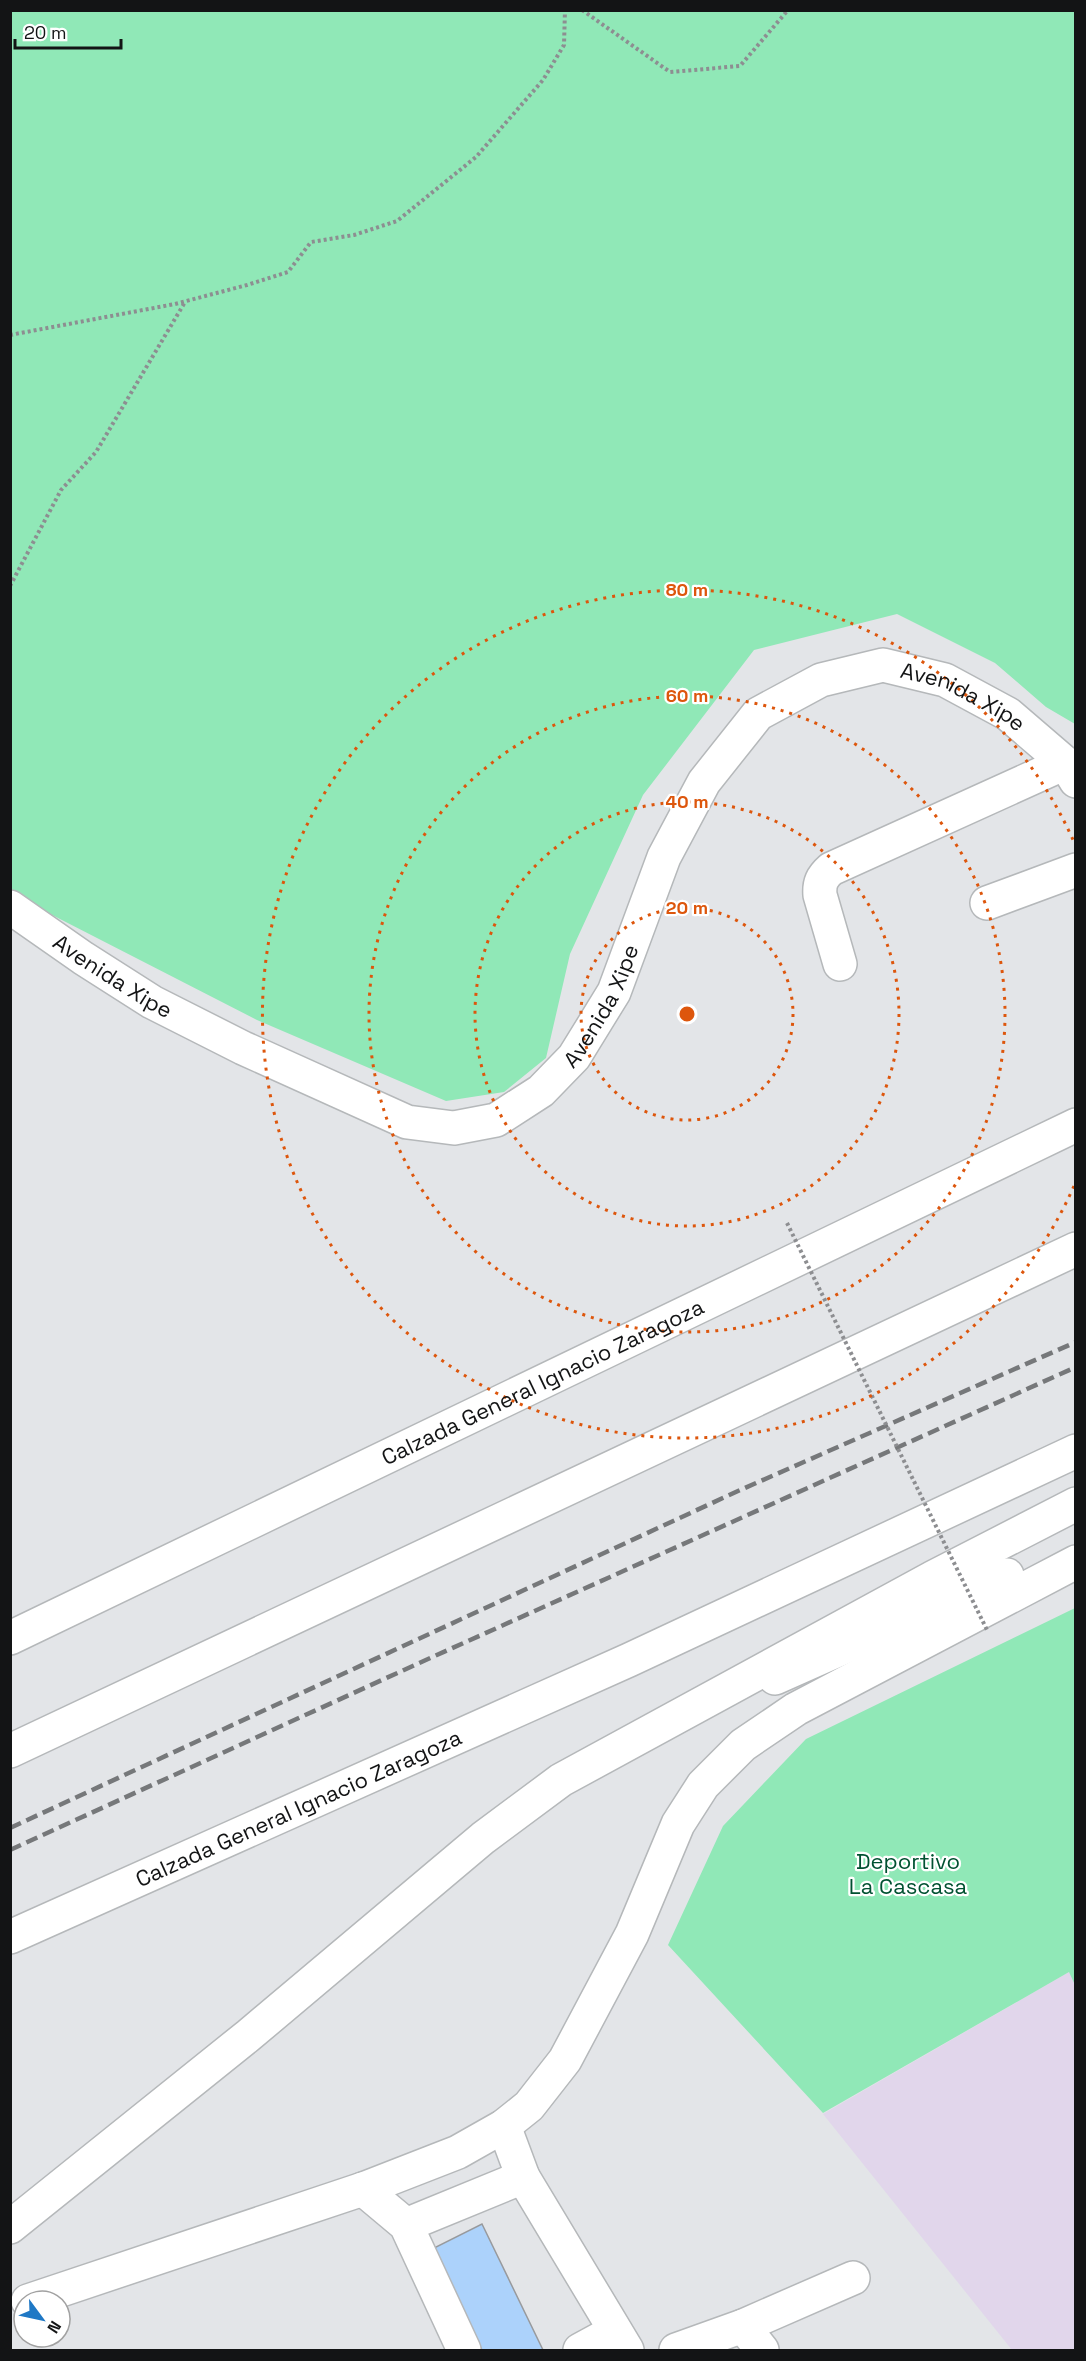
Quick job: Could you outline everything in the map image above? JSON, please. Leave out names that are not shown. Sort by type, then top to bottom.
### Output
[{"type":"main road","name":"Avenida Xipe","points":[[10,907],[152,1002],[243,1048],[407,1122],[454,1128],[496,1120],[541,1090],[574,1057],[614,992],[664,857],[704,782],[758,714],[821,680],[883,665],[945,680],[1008,714],[1070,772]]},
{"type":"main road","points":[[840,964],[819,885],[831,869],[1070,772]]},
{"type":"main road","points":[[987,903],[1076,870]]},
{"type":"main road","name":"Calzada General Ignacio Zaragoza","points":[[10,1638],[1076,1125]]},
{"type":"main road","points":[[10,1751],[1076,1249]]},
{"type":"main road","name":"Calzada General Ignacio Zaragoza","points":[[10,1937],[629,1660],[1076,1451]]},
{"type":"main road","points":[[10,2227],[249,2035],[483,1838],[536,1797],[595,1759],[1076,1504]]},
{"type":"main road","points":[[595,1759],[1030,1564],[1076,1550]]},
{"type":"main road","points":[[64,2289],[363,2188],[458,2152],[504,2126],[529,2106],[565,2060],[632,1934],[678,1824],[703,1785],[743,1745],[772,1724],[820,1696],[1076,1562]]},
{"type":"main road","points":[[504,2126],[523,2177],[621,2341],[580,2350]]},
{"type":"main road","points":[[406,2225],[523,2177]]},
{"type":"main road","points":[[363,2188],[406,2225],[464,2350]]},
{"type":"main road","points":[[676,2350],[752,2338],[853,2278]]},
{"type":"path","points":[[10,335],[185,301],[288,272],[311,242],[354,235],[397,221],[476,157],[543,80],[564,45],[565,10]]},
{"type":"path","points":[[582,10],[670,72],[741,66],[788,10]]},
{"type":"path","points":[[10,586],[61,490],[96,452],[185,301]]},
{"type":"path","points":[[787,1223],[988,1632]]},
{"type":"shaded area","points":[[1069,1972],[1076,1985],[1075,2350],[1012,2350],[823,2114]]},
{"type":"green space","points":[[11,11],[1075,11],[1075,724],[1046,707],[995,663],[897,614],[754,650],[643,795],[570,954],[546,1058],[504,1092],[446,1101],[257,1020],[17,897],[11,888]]},
{"type":"green space","name":"Deportivo La Cascasa","points":[[1075,1608],[1075,1985],[1069,1972],[823,2113],[668,1945],[723,1826],[806,1739]]},
{"type":"building","points":[[482,2224],[543,2350],[482,2350],[432,2249]]},
{"type":"railway","points":[[10,1828],[738,1491],[1076,1342]]},
{"type":"railway","points":[[10,1850],[1076,1367]]}]
